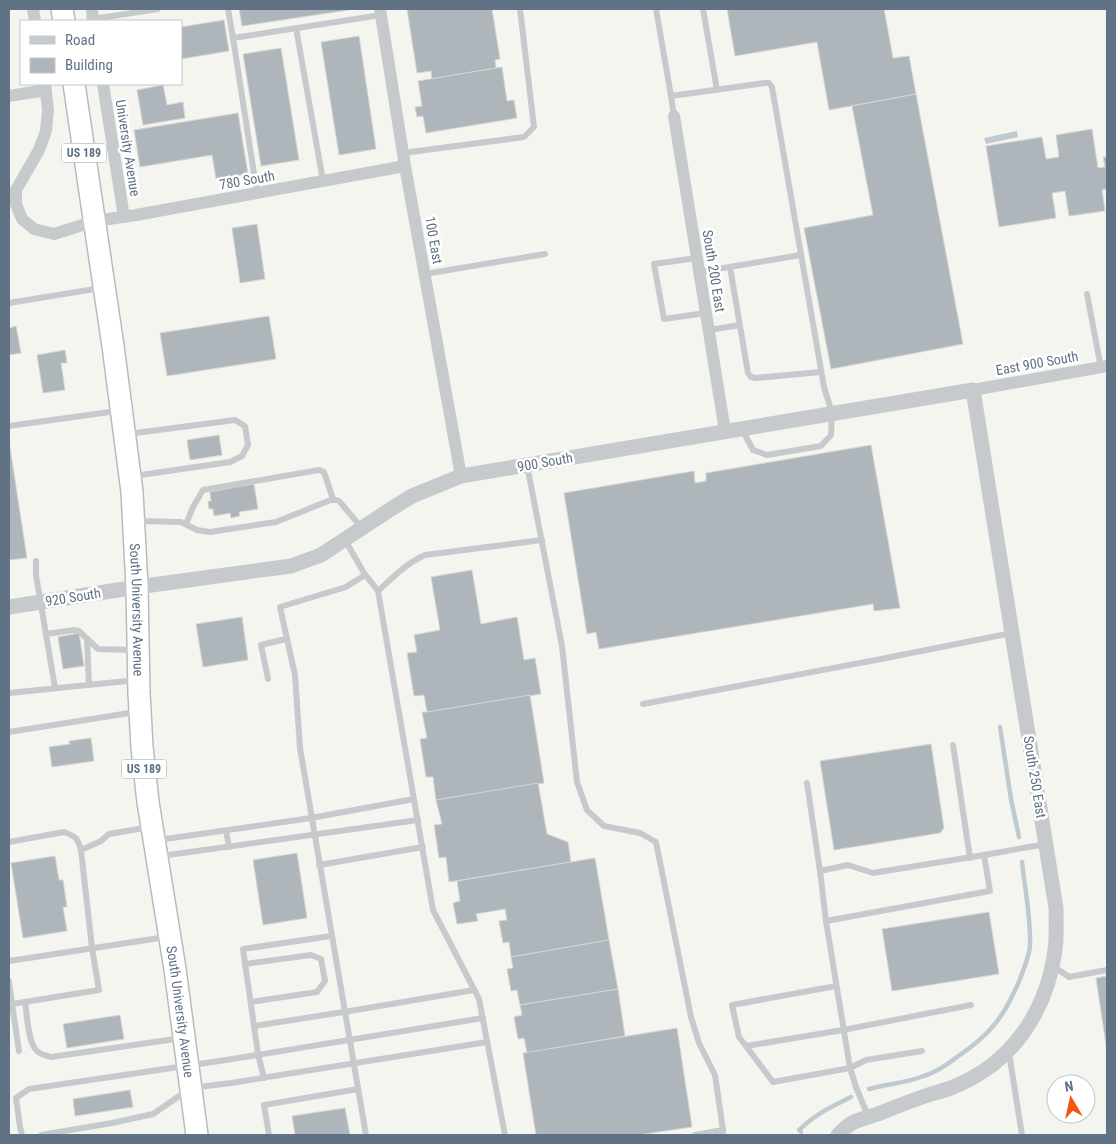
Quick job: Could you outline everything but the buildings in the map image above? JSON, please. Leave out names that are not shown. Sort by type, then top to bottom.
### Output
[{"type":"highway","name":"South University Avenue","points":[[74,85],[132,492],[142,747],[148,802],[170,936],[197,1135]]},
{"type":"street","name":"100 East","points":[[381,12],[404,160],[461,476]]},
{"type":"street","name":"University Avenue","points":[[103,85],[124,217]]},
{"type":"street","points":[[9,96],[46,87],[48,110],[46,131],[39,150],[16,190],[16,204],[22,220],[34,229],[54,234],[94,221]]},
{"type":"street","name":"South 200 East","points":[[674,116],[725,431]]},
{"type":"street","name":"780 South","points":[[94,221],[323,181],[404,160]]},
{"type":"street","name":"East 900 South","points":[[973,390],[1104,367]]},
{"type":"street","name":"900 South","points":[[137,587],[290,566],[321,555],[412,496],[461,476],[973,390]]},
{"type":"street","name":"South 250 East","points":[[838,1135],[852,1124],[954,1087],[991,1066],[1008,1052],[1036,1013],[1045,992],[1055,950],[1057,931],[1056,908],[973,390]]},
{"type":"street","name":"920 South","points":[[9,607],[137,587]]},
{"type":"lane","points":[[93,16],[158,9]]},
{"type":"lane","points":[[228,9],[257,193]]},
{"type":"lane","points":[[404,160],[524,137],[534,127],[520,9]]},
{"type":"lane","points":[[656,9],[674,116]]},
{"type":"lane","points":[[703,9],[717,90]]},
{"type":"lane","points":[[233,38],[381,12]]},
{"type":"lane","points":[[296,28],[323,181]]},
{"type":"lane","points":[[671,96],[765,83],[769,83],[772,87],[821,372],[832,413],[831,435],[822,446],[767,455],[753,450],[741,428]]},
{"type":"lane","points":[[425,274],[545,254]]},
{"type":"lane","points":[[699,272],[801,255]]},
{"type":"lane","points":[[697,258],[654,264],[664,319],[706,313]]},
{"type":"lane","points":[[730,267],[748,373],[755,378],[821,372]]},
{"type":"lane","points":[[9,303],[104,287]]},
{"type":"lane","points":[[1087,294],[1104,367]]},
{"type":"lane","points":[[709,330],[740,325]]},
{"type":"lane","points":[[10,424],[121,410]]},
{"type":"lane","points":[[124,435],[235,420],[245,426],[248,445],[242,456],[230,462],[130,476]]},
{"type":"lane","points":[[527,465],[562,646],[577,782],[587,810],[604,826],[640,833],[656,842],[691,1016],[699,1042],[714,1075],[723,1133],[695,1135]]},
{"type":"lane","points":[[186,524],[203,490],[319,470],[324,472],[333,499]]},
{"type":"lane","points":[[134,521],[182,522],[197,530],[210,532],[276,522],[333,499],[339,501],[362,528]]},
{"type":"lane","points":[[345,539],[366,575],[378,591],[434,910],[479,999],[505,1135]]},
{"type":"lane","points":[[378,591],[407,565],[425,555],[542,540]]},
{"type":"lane","points":[[36,561],[36,575],[55,688]]},
{"type":"lane","points":[[366,575],[346,587],[280,607],[295,675],[300,748],[366,1135]]},
{"type":"lane","points":[[46,634],[74,630],[79,631],[98,649],[138,650]]},
{"type":"lane","points":[[643,704],[1012,633]]},
{"type":"lane","points":[[87,639],[89,685]]},
{"type":"lane","points":[[268,679],[261,645],[286,639]]},
{"type":"lane","points":[[9,693],[139,679]]},
{"type":"lane","points":[[9,732],[140,711]]},
{"type":"lane","points":[[953,745],[970,858]]},
{"type":"lane","points":[[807,783],[843,1030],[850,1068],[868,1118]]},
{"type":"lane","points":[[154,841],[311,818],[414,799]]},
{"type":"lane","points":[[81,850],[100,841],[109,834],[154,841],[229,847],[418,820]]},
{"type":"lane","points":[[226,830],[229,847]]},
{"type":"lane","points":[[9,842],[64,832],[72,835],[78,841],[81,850],[92,948],[99,990],[12,1004]]},
{"type":"lane","points":[[820,871],[848,866],[873,873],[1046,844]]},
{"type":"lane","points":[[319,865],[423,847]]},
{"type":"lane","points":[[826,921],[990,891],[984,855]]},
{"type":"lane","points":[[9,961],[170,936]]},
{"type":"lane","points":[[264,1078],[258,1054],[244,949],[331,936]]},
{"type":"lane","points":[[246,964],[311,955],[321,959],[325,981],[317,992],[251,1002]]},
{"type":"lane","points":[[1052,965],[1069,977],[1107,970]]},
{"type":"lane","points":[[9,981],[19,1052]]},
{"type":"lane","points":[[836,986],[732,1005],[739,1036],[773,1082],[850,1068],[866,1060],[922,1051]]},
{"type":"lane","points":[[254,1026],[474,990]]},
{"type":"lane","points":[[26,1002],[34,1048],[41,1054],[50,1057],[184,1037]]},
{"type":"lane","points":[[746,1046],[843,1030],[971,1005]]},
{"type":"lane","points":[[22,1135],[12,1098],[29,1089],[483,1018]]},
{"type":"lane","points":[[41,1135],[153,1114],[191,1088],[487,1042]]},
{"type":"lane","points":[[1008,1052],[1022,1135]]},
{"type":"lane","points":[[269,1135],[264,1106],[358,1089]]},
{"type":"shaded area","points":[[1017,131],[1018,137],[986,144],[984,138]]},
{"type":"waterway","points":[[1000,727],[1019,837]]},
{"type":"waterway","points":[[869,1089],[917,1078],[941,1068],[969,1049],[988,1032],[1002,1014],[1020,979],[1030,946],[1029,914],[1022,862]]},
{"type":"waterway","points":[[801,1132],[799,1130],[817,1115],[851,1097]]}]
